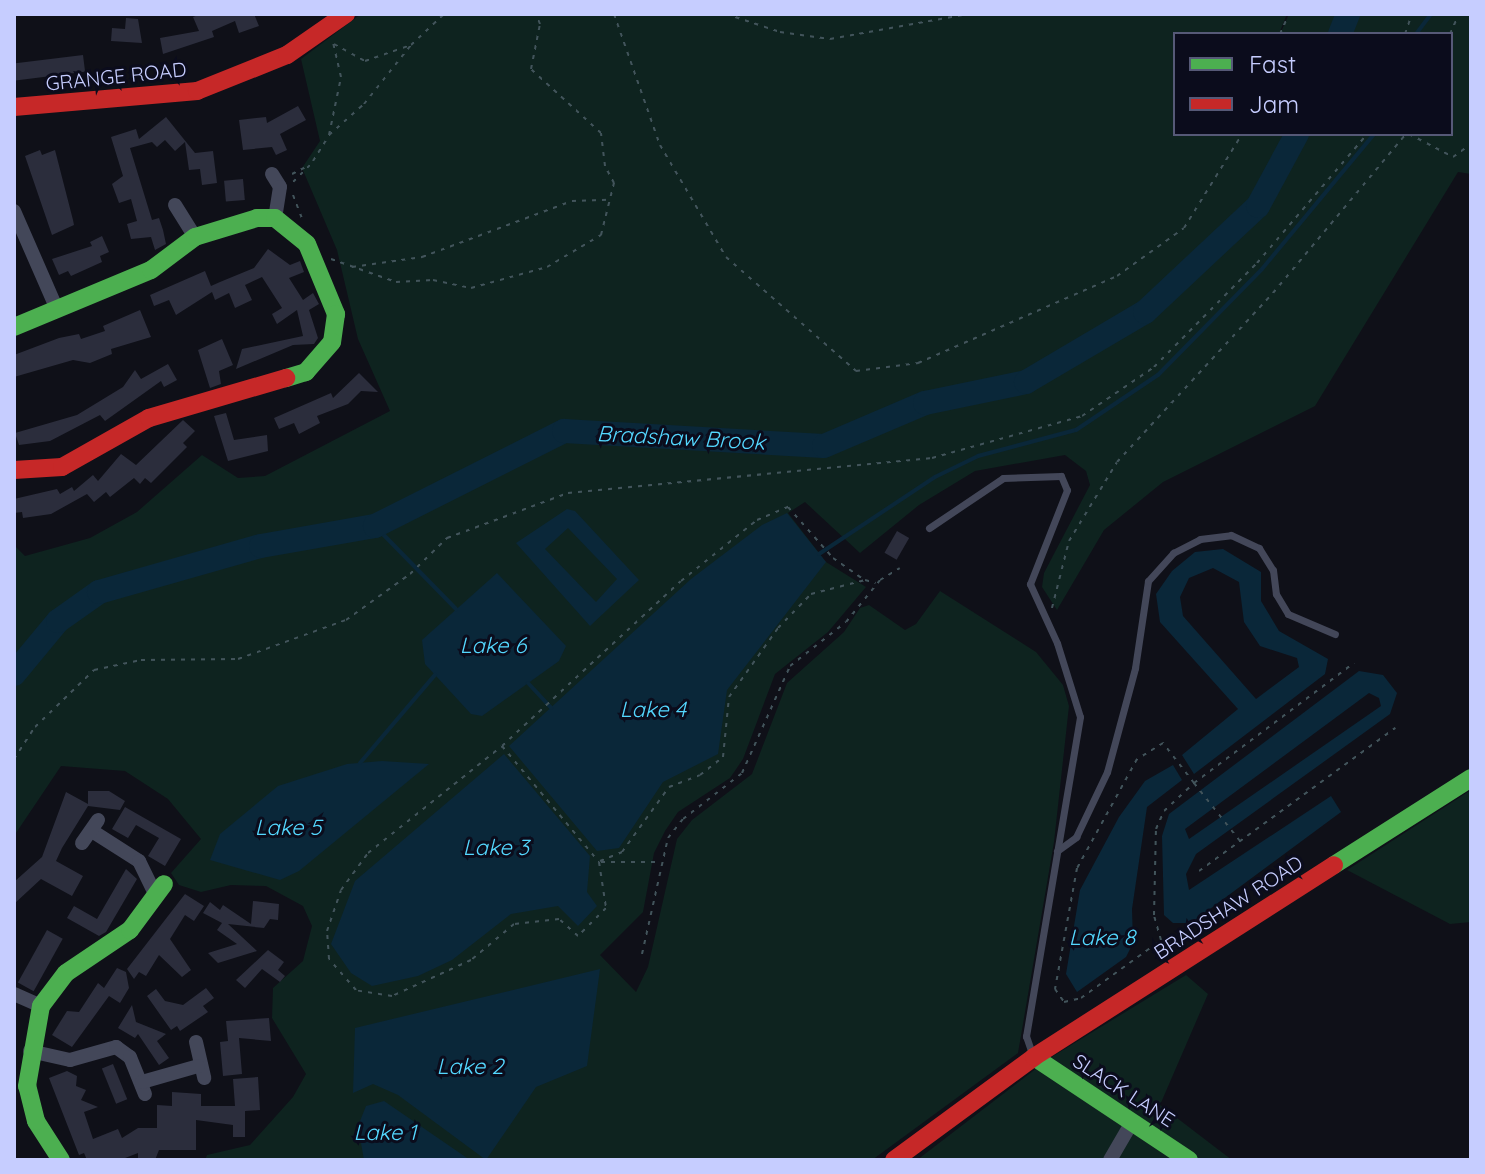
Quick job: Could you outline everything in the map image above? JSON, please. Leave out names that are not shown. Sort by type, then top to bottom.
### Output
[{"type":"street","name":"GRANGE ROAD","points":[[14,107],[197,91],[260,69],[329,37],[346,14]]},
{"type":"street","points":[[275,218],[275,178],[292,174]]},
{"type":"street","points":[[174,203],[195,237]]},
{"type":"street","points":[[14,211],[56,307]]},
{"type":"street","points":[[14,327],[151,270],[195,237],[237,221],[275,218],[298,235],[313,255],[336,314],[332,342],[306,372],[149,418],[62,467],[14,470]]},
{"type":"street","name":"BRADSHAW ROAD","points":[[894,1160],[1034,1057],[1471,778]]},
{"type":"street","points":[[61,1160],[44,1138],[30,1104],[26,1071],[30,1051],[41,1026],[41,1006],[66,973],[130,930],[160,889],[139,861],[95,825],[82,843]]},
{"type":"street","points":[[14,994],[41,1006]]},
{"type":"street","points":[[30,1051],[70,1060],[116,1047],[130,1057],[144,1088],[201,1072],[196,1042]]},
{"type":"street","name":"SLACK LANE","points":[[1034,1057],[1189,1160]]},
{"type":"street","points":[[1110,1160],[1132,1122]]},
{"type":"lane","points":[[929,528],[1003,478],[1061,476],[1067,490],[1030,584],[1047,621],[1080,717],[1026,1036],[1034,1057]]},
{"type":"lane","points":[[1057,851],[1076,837],[1107,772],[1135,668],[1148,581],[1173,553],[1200,539],[1231,535],[1259,548],[1273,570],[1276,594],[1288,614],[1335,634]]},
{"type":"path","points":[[303,220],[290,186],[312,163],[329,135],[364,104],[411,45],[444,14]]},
{"type":"path","points":[[324,256],[396,282],[433,280],[471,288],[547,267],[601,235],[614,183],[605,166],[601,133],[531,69],[540,24],[536,14]]},
{"type":"path","points":[[614,14],[660,145],[726,257],[856,371],[918,363],[1117,276],[1184,228],[1241,136]]},
{"type":"path","points":[[726,14],[780,32],[830,39],[967,14]]},
{"type":"path","points":[[329,37],[365,61],[411,45]]},
{"type":"path","points":[[329,37],[341,77],[329,135]]},
{"type":"path","points":[[14,759],[35,727],[94,670],[141,660],[238,659],[346,620],[410,574],[447,538],[568,493],[932,458],[1082,416],[1154,367],[1257,263],[1365,136]]},
{"type":"path","points":[[1047,621],[1069,541],[1117,462],[1273,293],[1406,136]]},
{"type":"path","points":[[1412,136],[1453,157],[1471,144]]},
{"type":"path","points":[[292,174],[312,163]]},
{"type":"path","points":[[351,267],[422,257],[572,201],[609,200]]},
{"type":"path","points":[[502,746],[599,862],[606,908],[578,936],[559,919],[514,924],[471,960],[392,996],[356,990],[329,959],[327,931],[341,890],[368,853],[502,746],[617,637],[757,520],[788,507],[833,558],[865,580],[876,583]]},
{"type":"path","points":[[642,954],[659,862],[683,819],[742,773],[783,675],[846,622],[876,583],[900,568]]},
{"type":"path","points":[[599,862],[622,852],[669,787],[700,775],[723,757],[729,697],[778,628],[811,594],[865,580]]},
{"type":"path","points":[[1240,841],[1194,783],[1163,743],[1137,759],[1077,868],[1067,901],[1055,989],[1064,1002],[1081,998],[1161,940],[1154,915],[1156,829],[1164,811],[1194,783],[1354,663]]},
{"type":"path","points":[[1199,871],[1395,728]]},
{"type":"path","points":[[599,862],[659,862]]},
{"type":"green space","points":[[361,14],[1287,14],[1280,32],[1173,32],[1173,136],[1453,136],[1453,32],[1281,32],[1289,14],[1471,14],[1471,174],[1458,172],[1315,406],[1163,482],[1104,530],[1057,610],[1042,587],[1044,573],[1090,485],[1086,471],[1065,455],[975,471],[919,505],[860,553],[805,502],[788,513],[826,562],[866,587],[828,632],[775,674],[743,759],[730,778],[678,812],[665,831],[654,853],[643,912],[600,955],[636,992],[648,967],[677,839],[692,820],[752,774],[787,683],[844,632],[860,608],[869,605],[905,630],[916,624],[940,591],[1036,652],[1063,685],[1069,706],[1054,842],[1018,1053],[872,1160],[205,1160],[207,1155],[250,1145],[293,1097],[306,1074],[272,1018],[273,988],[303,961],[312,926],[303,906],[266,886],[231,885],[201,892],[179,885],[171,873],[201,839],[168,799],[125,771],[61,766],[14,836],[14,545],[25,556],[90,538],[137,512],[202,455],[238,478],[265,476],[390,411],[358,339],[337,250],[302,168],[320,141],[301,59]]},
{"type":"green space","points":[[1471,790],[1471,922],[1450,924],[1347,870]]},
{"type":"green space","points":[[1186,975],[1208,994],[1160,1105],[1232,1160],[917,1160],[1050,1058]]},
{"type":"water","points":[[567,509],[575,511],[639,580],[590,626],[516,543]],"holes":[[[568,528],[617,579],[596,602],[545,549]]]},
{"type":"water","name":"Lake 4","points":[[787,513],[826,562],[727,690],[718,754],[663,782],[619,848],[597,851],[509,746],[691,579],[762,525]]},
{"type":"water","points":[[1223,549],[1261,572],[1261,601],[1279,631],[1328,659],[1325,674],[1194,774],[1182,755],[1238,709],[1160,622],[1156,594],[1172,571],[1195,552]],"holes":[[[1213,568],[1239,582],[1244,622],[1260,646],[1297,658],[1299,667],[1256,699],[1183,616],[1180,597],[1189,578]]]},
{"type":"water","name":"Lake 6","points":[[497,573],[566,646],[559,661],[482,716],[471,714],[425,664],[422,640]]},
{"type":"water","points":[[1359,671],[1383,675],[1397,693],[1390,714],[1196,854],[1186,874],[1189,890],[1331,796],[1341,812],[1191,923],[1173,923],[1164,915],[1162,836],[1169,814]],"holes":[[[1369,693],[1379,698],[1381,706],[1189,839],[1185,829]]]},
{"type":"water","name":"Lake 3","points":[[504,754],[590,856],[587,892],[597,906],[578,926],[558,906],[511,914],[452,960],[418,976],[372,986],[351,973],[331,944],[355,881]]},
{"type":"water","name":"Lake 5","points":[[382,761],[429,764],[299,871],[280,880],[210,860],[220,834],[278,786],[347,764]]},
{"type":"water","name":"Lake 8","points":[[1173,765],[1182,780],[1147,807],[1132,909],[1133,943],[1126,957],[1077,992],[1066,974],[1080,890],[1119,817],[1145,781]]},
{"type":"water","name":"Lake 2","points":[[600,969],[587,1066],[536,1087],[486,1160],[398,1095],[373,1084],[353,1093],[355,1028]]},
{"type":"water","name":"Lake 1","points":[[384,1101],[470,1160],[364,1160],[358,1126],[366,1106]]},
{"type":"building","points":[[201,14],[254,14],[259,26],[239,33],[235,21],[212,31],[214,37],[163,54],[160,38],[199,31],[193,17]]},
{"type":"building","points":[[126,18],[138,19],[142,43],[111,41],[112,28],[125,29]]},
{"type":"building","points":[[83,55],[85,72],[16,80],[14,63]]},
{"type":"building","points":[[298,106],[306,120],[280,134],[287,150],[276,155],[272,147],[243,150],[239,120],[266,117],[267,123]]},
{"type":"building","points":[[166,117],[195,153],[213,151],[217,183],[202,185],[200,169],[189,170],[185,142],[175,151],[165,140],[157,147],[152,142],[130,148],[152,220],[159,218],[163,230],[166,244],[155,250],[151,237],[131,239],[127,224],[137,221],[131,199],[119,203],[112,184],[123,176],[111,137],[136,129],[139,139]]},
{"type":"building","points":[[40,150],[42,155],[55,150],[74,225],[52,235],[25,156]]},
{"type":"building","points":[[243,179],[245,200],[226,202],[224,181]]},
{"type":"building","points":[[102,236],[109,252],[100,256],[102,262],[71,276],[68,271],[59,275],[52,259],[92,246],[90,242]]},
{"type":"building","points":[[268,249],[290,265],[300,261],[304,272],[289,278],[303,300],[313,293],[319,304],[309,310],[318,338],[314,344],[293,345],[236,369],[242,349],[303,336],[297,310],[277,324],[272,314],[282,308],[262,277],[245,285],[252,300],[235,308],[229,293],[215,300],[212,292],[176,315],[169,300],[154,306],[150,295],[205,271],[211,286],[254,268]]},
{"type":"building","points":[[140,310],[151,337],[111,349],[112,354],[90,363],[73,360],[14,377],[14,355],[59,338],[79,334],[81,339],[105,331],[103,326]]},
{"type":"building","points":[[222,339],[233,365],[219,371],[221,384],[210,388],[198,350]]},
{"type":"building","points":[[168,364],[177,380],[164,387],[161,381],[105,421],[100,415],[50,441],[19,445],[15,433],[77,415],[123,387],[135,370],[141,379]]},
{"type":"building","points":[[359,373],[378,392],[361,391],[348,404],[317,416],[320,423],[299,434],[294,423],[279,429],[274,418],[331,393],[333,398]]},
{"type":"building","points":[[226,413],[234,440],[267,435],[268,451],[228,461],[214,416]]},
{"type":"building","points":[[183,420],[195,431],[183,443],[187,447],[151,483],[145,478],[140,484],[134,478],[110,497],[106,492],[94,502],[87,494],[51,514],[23,518],[22,512],[14,513],[14,499],[57,489],[60,494],[72,487],[74,491],[93,475],[98,481],[121,454],[136,465]]},
{"type":"building","points":[[897,531],[909,538],[897,560],[884,553]]},
{"type":"building","points":[[88,791],[109,791],[125,801],[120,810],[88,806],[62,848],[56,861],[83,876],[72,896],[41,879],[14,904],[14,882],[42,857],[66,792],[88,804]]},
{"type":"building","points":[[125,807],[181,839],[165,866],[148,856],[159,838],[136,825],[128,838],[112,829]]},
{"type":"building","points":[[126,869],[137,879],[106,932],[99,936],[67,918],[74,906],[97,919]]},
{"type":"building","points":[[185,894],[204,906],[194,921],[185,915],[170,939],[191,970],[182,977],[159,955],[146,976],[139,972],[134,979],[127,969]]},
{"type":"building","points":[[253,901],[279,904],[278,920],[270,919],[264,928],[228,924],[257,951],[218,963],[208,953],[237,944],[217,930],[222,923],[203,913],[210,902],[220,910],[223,905],[251,924]]},
{"type":"building","points":[[47,930],[63,939],[34,991],[18,982]]},
{"type":"building","points":[[268,950],[284,962],[278,970],[285,976],[280,982],[262,969],[245,988],[236,980]]},
{"type":"building","points":[[117,968],[126,972],[129,988],[120,1003],[109,996],[72,1047],[52,1035],[67,1011],[79,1012],[98,983],[104,988]]},
{"type":"building","points":[[206,988],[214,998],[203,1006],[208,1012],[180,1031],[177,1026],[171,1030],[147,996],[156,989],[165,1001],[183,1005]]},
{"type":"building","points":[[132,1005],[136,1022],[166,1034],[157,1041],[169,1058],[159,1065],[138,1034],[135,1038],[118,1028]]},
{"type":"building","points":[[269,1018],[271,1041],[239,1038],[242,1074],[223,1076],[220,1042],[228,1041],[226,1021]]},
{"type":"building","points":[[113,1064],[127,1099],[116,1104],[102,1068]]},
{"type":"building","points":[[67,1071],[77,1076],[76,1086],[86,1090],[81,1100],[98,1107],[84,1112],[93,1139],[118,1129],[122,1138],[138,1128],[157,1128],[157,1105],[172,1106],[172,1092],[201,1094],[201,1106],[235,1106],[233,1079],[258,1077],[260,1110],[245,1111],[245,1137],[233,1137],[233,1125],[196,1120],[196,1150],[159,1150],[155,1160],[138,1160],[138,1153],[120,1160],[87,1160],[84,1153],[79,1155],[49,1078]]},
{"type":"waterway","name":"Bradshaw Brook","points":[[1341,32],[1348,14]]},
{"type":"waterway","points":[[1418,32],[1431,14]]},
{"type":"waterway","name":"Bradshaw Brook","points":[[14,674],[58,621],[99,592],[261,546],[375,526],[564,431],[824,446],[925,403],[1026,382],[1145,312],[1258,206],[1296,136]]},
{"type":"waterway","points":[[819,554],[935,477],[978,456],[1076,430],[1158,375],[1262,269],[1372,136]]},
{"type":"waterway","points":[[375,526],[456,609]]},
{"type":"waterway","points":[[360,763],[435,675]]},
{"type":"waterway","points":[[528,683],[551,708]]},
{"type":"traffic: fast","points":[[14,327],[151,270],[195,237],[257,218],[275,218],[307,244],[336,314],[332,342],[306,372],[286,378]]},
{"type":"traffic: fast","points":[[1334,865],[1471,778]]},
{"type":"traffic: fast","points":[[61,1160],[36,1121],[27,1086],[41,1006],[66,973],[130,930],[164,884]]},
{"type":"traffic: fast","points":[[1034,1057],[1189,1160]]},
{"type":"traffic: jam","points":[[14,107],[197,91],[287,55],[346,14]]},
{"type":"traffic: jam","points":[[14,470],[62,467],[149,418],[286,378]]},
{"type":"traffic: jam","points":[[894,1160],[1034,1057],[1334,865]]}]
